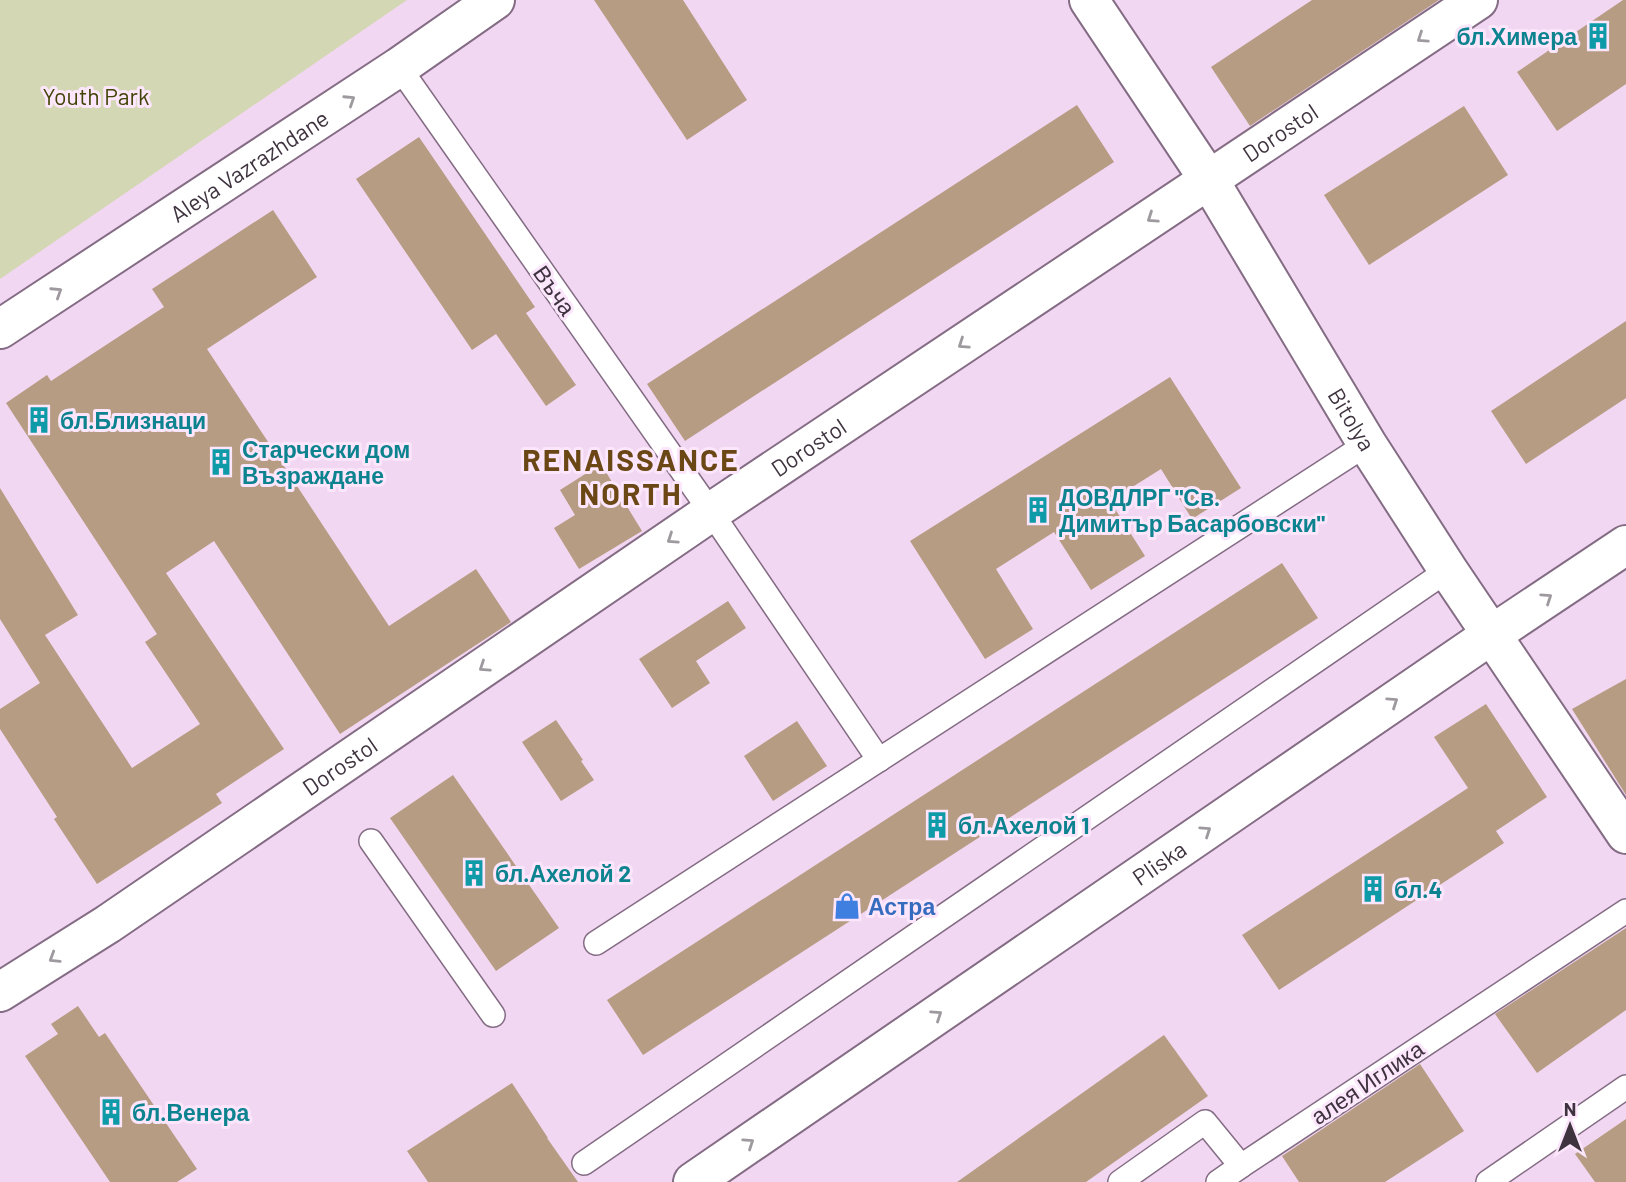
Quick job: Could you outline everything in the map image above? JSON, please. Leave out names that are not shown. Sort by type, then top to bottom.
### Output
[{"type":"main road","name":"Aleya Vazrazhdane","points":[[0,329],[399,67],[495,0]]},
{"type":"main road","name":"Bitolya","points":[[1089,0],[1209,180],[1367,444],[1448,570],[1491,635],[1619,810]]},
{"type":"main road","name":"Dorostol","points":[[0,992],[108,924],[711,512],[1478,0]]},
{"type":"main road","name":"Pliska","points":[[693,1182],[1626,545]]},
{"type":"lane","name":"Въча","points":[[399,67],[711,512],[879,760]]},
{"type":"lane","points":[[596,943],[1367,444]]},
{"type":"lane","points":[[584,1163],[1448,570]]},
{"type":"lane","points":[[371,841],[493,1015]]},
{"type":"lane","name":"алея Иглика","points":[[1218,1182],[1626,911]]},
{"type":"lane","points":[[1488,1182],[1626,1087]]},
{"type":"lane","points":[[1120,1182],[1205,1122],[1241,1166]]},
{"type":"green space","name":"Youth Park","points":[[0,0],[407,0],[0,279]]},
{"type":"building","points":[[594,0],[683,0],[747,100],[687,140]]},
{"type":"building","points":[[1312,0],[1439,0],[1250,126],[1211,67]]},
{"type":"building","name":"бл.Химера","points":[[1626,0],[1626,84],[1557,131],[1517,72]]},
{"type":"building","points":[[1077,105],[1114,162],[685,441],[647,384]]},
{"type":"building","points":[[1464,106],[1508,175],[1369,265],[1324,195]]},
{"type":"building","points":[[419,137],[535,307],[526,313],[576,385],[546,406],[496,334],[472,350],[356,179]]},
{"type":"building","points":[[273,210],[317,277],[207,349],[389,626],[476,569],[511,622],[340,734],[214,541],[166,573],[284,749],[216,794],[222,803],[97,884],[0,729],[0,709],[40,683],[0,619],[0,488],[78,615],[45,635],[132,768],[200,724],[145,642],[157,634],[6,403],[47,375],[51,381],[164,307],[152,289]]},
{"type":"building","points":[[1626,321],[1626,398],[1526,464],[1491,411]]},
{"type":"building","name":"ДОВДЛРГ \"Св. Димитър Басарбовски\"","points":[[1170,377],[1241,488],[1192,519],[1161,469],[1110,501],[1145,556],[1091,590],[1054,532],[996,569],[1033,629],[985,659],[910,541]]},
{"type":"building","points":[[601,464],[642,531],[579,569],[554,528],[575,515],[560,490]]},
{"type":"building","name":"бл.Ахелой 1","points":[[1282,563],[1318,618],[643,1055],[607,1000]]},
{"type":"building","points":[[728,601],[746,628],[696,661],[710,683],[672,708],[639,659]]},
{"type":"building","points":[[1626,679],[1626,795],[1572,709]]},
{"type":"building","name":"бл.4","points":[[1486,704],[1547,797],[1496,831],[1504,843],[1279,990],[1242,935],[1468,788],[1434,737]]},
{"type":"building","points":[[556,720],[594,780],[561,801],[522,742]]},
{"type":"building","points":[[797,721],[827,766],[773,801],[744,756]]},
{"type":"building","name":"бл.Ахелой 2","points":[[453,775],[559,928],[496,971],[390,818]]},
{"type":"building","points":[[1626,928],[1626,1010],[1537,1073],[1495,1014]]},
{"type":"building","name":"бл.Венера","points":[[78,1006],[99,1037],[105,1033],[197,1169],[177,1182],[110,1182],[25,1056],[58,1034],[51,1024]]},
{"type":"building","points":[[1164,1035],[1208,1096],[1086,1182],[957,1182]]},
{"type":"building","points":[[1420,1064],[1464,1131],[1385,1182],[1299,1182],[1282,1156]]},
{"type":"building","points":[[512,1083],[578,1182],[428,1182],[407,1151]]},
{"type":"building","points":[[1626,1119],[1626,1182],[1595,1182],[1575,1154]]},
{"type":"place","name":"бл.Химера","points":[[1598,36]]},
{"type":"place","name":"бл.Близнаци","points":[[39,420]]},
{"type":"place","name":"Старчески дом Възраждане","points":[[221,462]]},
{"type":"place","name":"ДОВДЛРГ \"Св. Димитър Басарбовски\"","points":[[1038,510]]},
{"type":"place","name":"бл.Ахелой 1","points":[[937,825]]},
{"type":"place","name":"бл.Ахелой 2","points":[[474,873]]},
{"type":"place","name":"бл.4","points":[[1373,889]]},
{"type":"place","name":"Астра","points":[[847,906]]},
{"type":"place","name":"бл.Венера","points":[[111,1112]]},
{"type":"district","name":"RENAISSANCE NORTH","points":[[631,476]]}]
